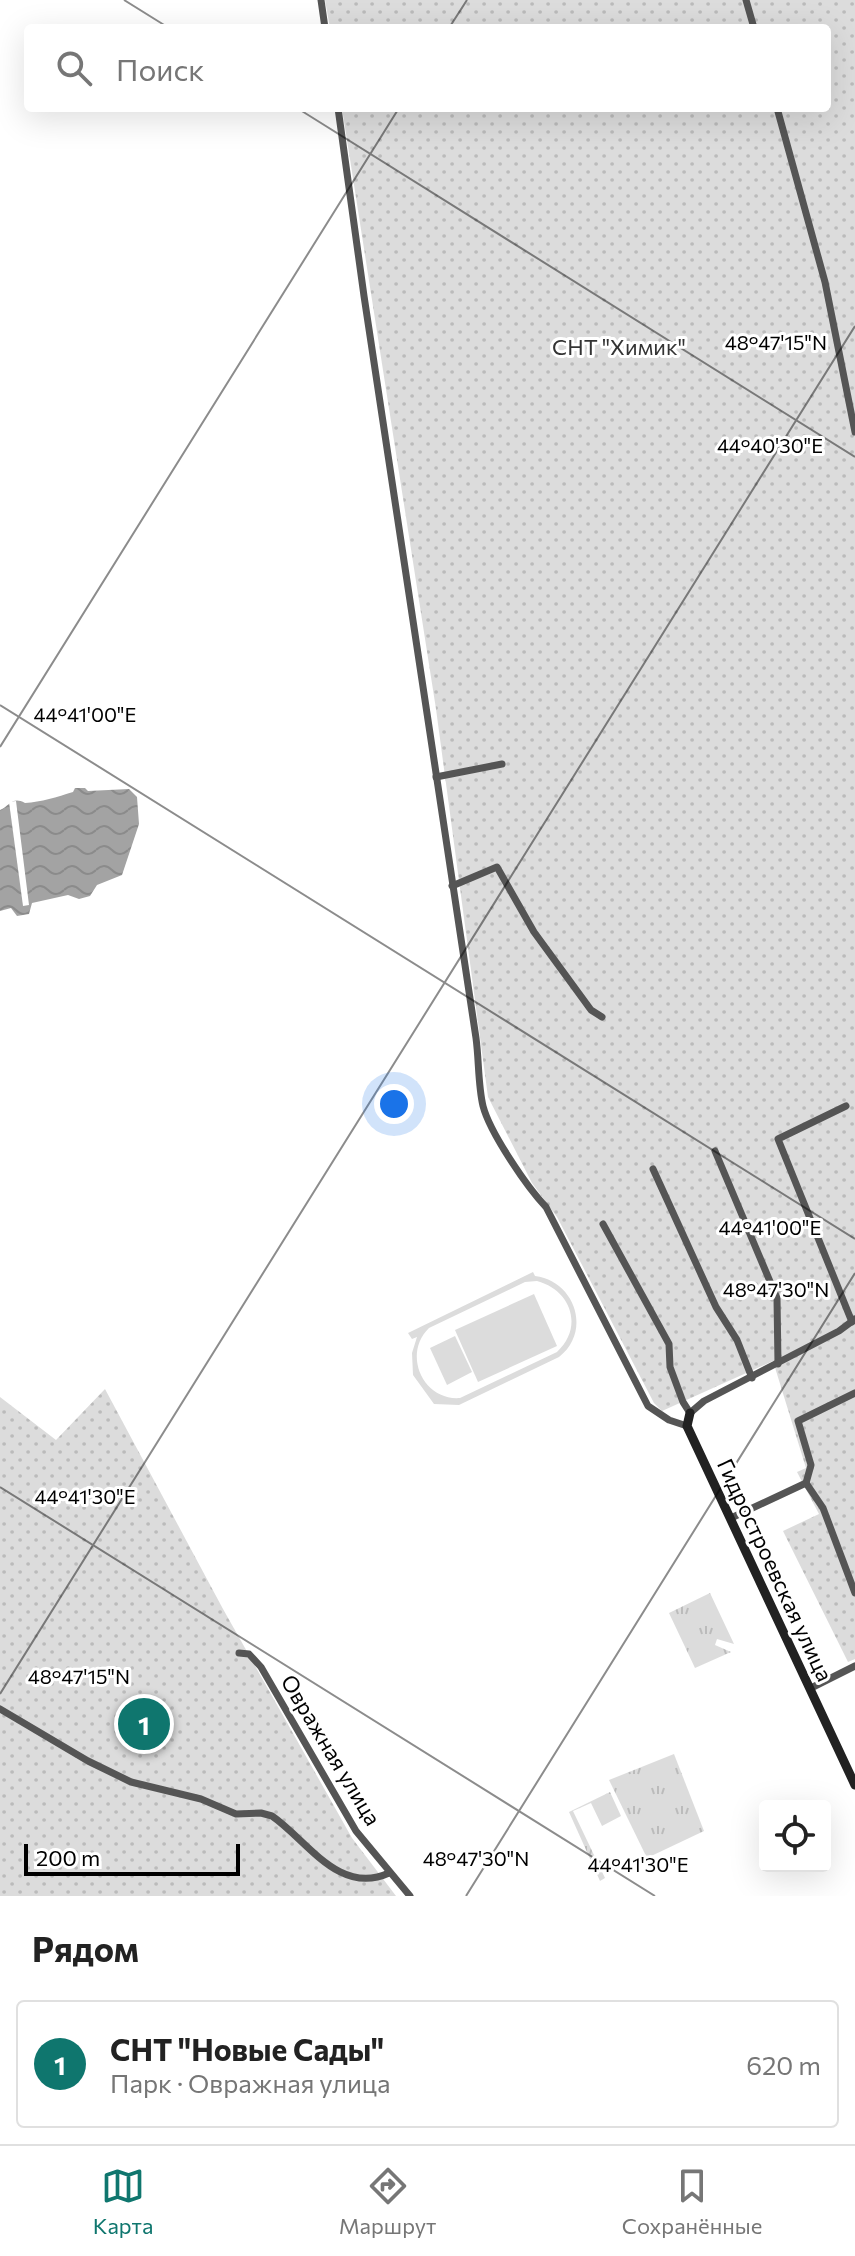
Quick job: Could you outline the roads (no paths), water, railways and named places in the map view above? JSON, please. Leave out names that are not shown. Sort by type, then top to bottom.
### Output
[{"type":"street","points":[[321,0],[324,24]]},
{"type":"street","points":[[746,0],[753,24]]},
{"type":"street","points":[[339,112],[484,1108],[515,1164],[546,1207],[648,1406],[669,1420],[687,1426],[690,1413],[704,1401],[752,1378],[853,1321],[778,1139],[846,1106]]},
{"type":"street","points":[[778,112],[825,282],[855,432]]},
{"type":"street","points":[[436,777],[502,764]]},
{"type":"street","points":[[452,886],[497,867],[534,932],[591,1010],[602,1017]]},
{"type":"street","points":[[715,1151],[777,1298],[778,1364]]},
{"type":"street","points":[[653,1169],[716,1307],[737,1340],[752,1378]]},
{"type":"street","points":[[603,1224],[669,1344],[670,1367],[690,1413]]},
{"type":"street","points":[[731,1518],[806,1483],[811,1465],[798,1421],[855,1393]]},
{"type":"street","name":"Гидростроевская улица","points":[[687,1426],[855,1785]]},
{"type":"street","points":[[806,1483],[823,1508],[855,1593]]},
{"type":"street","name":"Овражная улица","points":[[239,1653],[249,1654],[261,1667],[356,1831],[410,1896]]},
{"type":"street","points":[[811,1688],[855,1666]]},
{"type":"street","points":[[0,1709],[88,1761],[131,1782],[201,1799],[236,1814],[272,1816],[344,1878],[361,1880],[389,1873]]},
{"type":"water","points":[[75,788],[88,791],[129,789],[137,797],[139,824],[122,875],[97,885],[90,896],[79,899],[68,895],[32,903],[29,914],[17,916],[11,908],[0,911],[0,810],[14,801],[43,800],[73,792]]},
{"type":"place","name":"СНТ \"Новые Сады\"","points":[[144,1724]]},
{"type":"park label","name":"СНТ \"Химик\"","points":[[619,347]]}]
